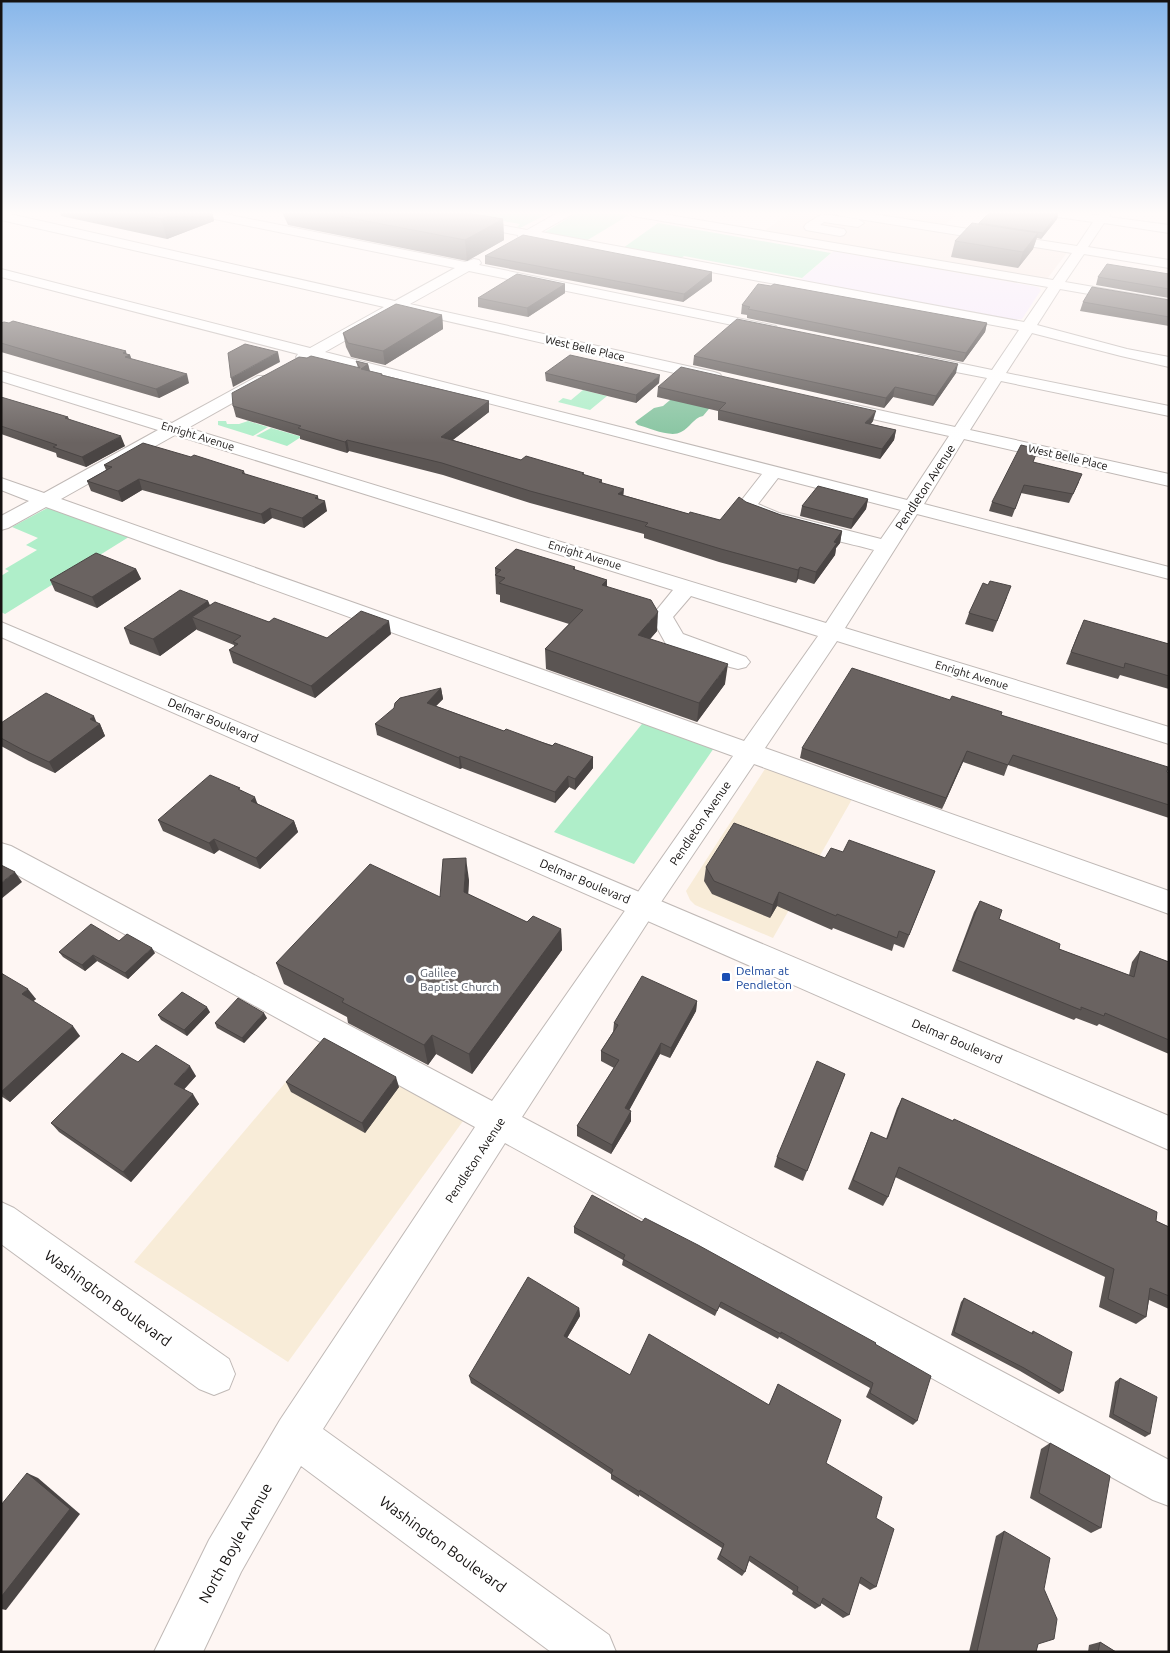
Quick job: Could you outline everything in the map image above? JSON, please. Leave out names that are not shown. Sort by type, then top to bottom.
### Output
[{"type":"street","points":[[61,289],[1169,573]]},
{"type":"street","name":"West Belle Place","points":[[327,289],[730,381]]},
{"type":"street","points":[[295,362],[426,289]]},
{"type":"street","points":[[579,289],[786,332]]},
{"type":"street","points":[[825,289],[1028,327],[1126,353],[1169,362]]},
{"type":"street","name":"Pendleton Avenue","points":[[295,1435],[499,1122],[643,906],[832,632],[996,375],[1054,289]]},
{"type":"street","points":[[1081,289],[1169,304]]},
{"type":"street","points":[[902,356],[1169,411]]},
{"type":"street","points":[[1,524],[278,372]]},
{"type":"street","name":"Enright Avenue","points":[[1,376],[175,428],[1169,736]]},
{"type":"street","name":"West Belle Place","points":[[827,403],[1169,480]]},
{"type":"street","points":[[774,471],[748,506],[772,517],[887,547]]},
{"type":"street","points":[[1,484],[1169,903]]},
{"type":"street","points":[[687,587],[662,617],[674,640],[738,662]]},
{"type":"street","name":"Delmar Boulevard","points":[[4,634],[643,906],[1169,1133]]},
{"type":"street","points":[[1,853],[1169,1484]]},
{"type":"street","name":"Washington Boulevard","points":[[1,1221],[214,1374]]},
{"type":"street","name":"North Boyle Avenue","points":[[178,1652],[225,1556],[295,1435]]},
{"type":"street","name":"Washington Boulevard","points":[[295,1435],[592,1652]]},
{"type":"shaded area","points":[[844,289],[1040,289],[1022,319],[1015,320]]},
{"type":"shaded area","points":[[774,755],[859,787],[773,938],[695,905],[690,900],[686,891]]},
{"type":"shaded area","points":[[322,1039],[466,1117],[288,1362],[134,1262]]},
{"type":"green space","points":[[683,389],[713,404],[703,416],[684,430],[677,434],[672,434],[638,425],[635,422],[654,408],[663,406]]},
{"type":"green space","points":[[583,390],[607,396],[590,410],[558,402],[563,398],[571,400]]},
{"type":"green space","points":[[218,421],[226,421],[227,424],[239,424],[248,421],[268,427],[253,436],[218,425]]},
{"type":"green space","points":[[271,428],[301,437],[287,446],[256,436]]},
{"type":"green space","points":[[51,506],[132,535],[5,614],[1,612],[1,576],[9,571],[5,569],[37,550],[26,545],[38,538],[12,527]]},
{"type":"green space","points":[[646,719],[716,745],[634,864],[554,832]]},
{"type":"building","points":[[492,289],[557,289],[527,308],[478,298]]},
{"type":"building","points":[[659,289],[690,289],[684,294]]},
{"type":"building","points":[[754,289],[802,289],[987,323],[966,353],[748,309],[750,307],[742,305]]},
{"type":"building","points":[[1091,289],[1105,289],[1169,300],[1169,317],[1083,302]]},
{"type":"building","points":[[396,304],[442,315],[383,351],[348,343],[343,333]]},
{"type":"building","points":[[737,319],[958,364],[936,396],[895,387],[886,398],[694,356]]},
{"type":"building","points":[[13,321],[126,351],[123,353],[130,355],[125,357],[187,374],[156,389],[1,343],[1,323]]},
{"type":"building","points":[[245,344],[278,352],[231,378],[228,353]]},
{"type":"building","points":[[570,355],[660,375],[636,395],[545,373]]},
{"type":"building","points":[[311,356],[360,368],[356,361],[368,364],[361,369],[489,401],[441,437],[521,460],[526,456],[584,473],[582,474],[602,480],[599,482],[624,489],[618,494],[689,514],[690,512],[720,520],[739,497],[746,502],[781,515],[842,531],[834,542],[837,543],[816,572],[800,567],[798,570],[721,549],[645,526],[648,523],[530,491],[442,463],[347,440],[345,442],[298,428],[301,426],[233,406],[232,393],[299,357],[307,358]]},
{"type":"building","points":[[681,367],[876,411],[865,423],[896,430],[882,449],[719,410],[726,403],[658,387]]},
{"type":"building","points":[[1,397],[68,417],[65,418],[121,436],[82,457],[53,447],[57,445],[1,426]]},
{"type":"building","points":[[143,443],[191,457],[194,455],[244,471],[242,473],[318,496],[315,498],[325,501],[302,518],[270,508],[261,514],[139,479],[118,491],[87,481],[112,467],[104,465]]},
{"type":"building","points":[[1021,445],[1038,449],[1033,462],[1082,474],[1073,494],[1024,485],[1015,509],[992,502]]},
{"type":"building","points":[[818,486],[868,499],[853,519],[802,506]]},
{"type":"building","points":[[516,549],[575,567],[573,569],[607,580],[602,585],[651,600],[658,612],[638,635],[728,664],[699,703],[545,649],[583,610],[499,583],[505,578],[495,575],[501,570],[495,568]]},
{"type":"building","points":[[96,553],[136,569],[92,597],[50,580]]},
{"type":"building","points":[[990,581],[1011,586],[997,621],[969,613],[983,583],[988,585]]},
{"type":"building","points":[[180,590],[208,601],[153,639],[124,628]]},
{"type":"building","points":[[215,602],[269,622],[274,618],[327,638],[361,611],[389,621],[311,686],[229,650],[238,644],[233,642],[241,636],[192,617]]},
{"type":"building","points":[[1084,620],[1169,644],[1169,676],[1125,663],[1124,668],[1071,652]]},
{"type":"building","points":[[852,668],[950,700],[952,696],[1002,712],[1001,715],[1168,767],[1169,805],[1013,755],[1008,765],[967,751],[946,798],[802,748]]},
{"type":"building","points":[[441,688],[427,703],[504,731],[506,729],[552,746],[555,743],[593,757],[575,779],[568,776],[555,792],[460,756],[459,758],[375,724],[394,708],[395,703],[400,698]]},
{"type":"building","points":[[46,693],[94,716],[90,719],[100,724],[49,762],[1,738],[1,723]]},
{"type":"building","points":[[210,775],[255,797],[251,801],[294,821],[256,858],[214,839],[209,843],[158,820]]},
{"type":"building","points":[[734,823],[825,858],[831,848],[843,852],[849,840],[935,871],[909,935],[899,931],[897,938],[837,914],[836,916],[779,892],[773,905],[714,881],[706,867]]},
{"type":"building","name":"Galilee Baptist Church","points":[[466,858],[464,892],[527,922],[533,916],[561,929],[469,1054],[432,1035],[424,1045],[342,1002],[344,999],[276,963],[370,864],[440,897],[443,859]]},
{"type":"building","points":[[1,865],[15,872],[1,883]]},
{"type":"building","points":[[980,901],[1002,910],[999,919],[1060,944],[1059,949],[1134,977],[1140,951],[1169,962],[1169,1040],[1105,1013],[1104,1016],[1081,1007],[1081,1010],[957,960]]},
{"type":"building","points":[[91,924],[119,941],[127,934],[152,948],[125,973],[93,955],[82,965],[59,952]]},
{"type":"building","points":[[1,973],[28,989],[22,994],[73,1026],[1,1092]]},
{"type":"building","points":[[642,976],[697,1001],[671,1048],[661,1043],[625,1108],[631,1111],[612,1145],[577,1126],[619,1060],[601,1051],[618,1025],[614,1023]]},
{"type":"building","points":[[182,992],[207,1007],[184,1030],[158,1015]]},
{"type":"building","points":[[238,998],[264,1013],[242,1038],[215,1023]]},
{"type":"building","points":[[324,1038],[396,1077],[362,1123],[286,1082]]},
{"type":"building","points":[[156,1045],[190,1066],[174,1084],[193,1094],[123,1172],[51,1123],[122,1053],[138,1062]]},
{"type":"building","points":[[817,1061],[845,1074],[807,1171],[777,1157]]},
{"type":"building","points":[[902,1098],[953,1121],[954,1119],[1157,1212],[1156,1221],[1169,1227],[1169,1296],[1150,1288],[1146,1317],[1108,1299],[1114,1269],[899,1167],[888,1197],[853,1180],[871,1132],[887,1139]]},
{"type":"building","points":[[592,1195],[642,1222],[645,1218],[698,1245],[876,1343],[931,1376],[917,1421],[870,1393],[873,1383],[781,1332],[781,1334],[721,1302],[717,1311],[623,1259],[625,1255],[574,1227]]},
{"type":"building","points":[[528,1277],[579,1308],[564,1336],[630,1375],[649,1334],[769,1405],[778,1384],[841,1420],[826,1463],[882,1497],[876,1518],[894,1529],[876,1587],[861,1577],[849,1615],[823,1598],[820,1606],[797,1591],[798,1587],[750,1556],[745,1572],[720,1555],[724,1544],[640,1490],[640,1492],[611,1474],[613,1470],[469,1376]]},
{"type":"building","points":[[964,1298],[1072,1352],[1063,1391],[1024,1368],[954,1332]]},
{"type":"building","points":[[1120,1378],[1157,1397],[1150,1434],[1113,1414]]},
{"type":"building","points":[[1050,1443],[1110,1476],[1101,1528],[1039,1493]]},
{"type":"building","points":[[27,1473],[70,1509],[1,1597],[1,1505]]},
{"type":"building","points":[[1004,1531],[1050,1558],[1044,1589],[1057,1619],[1054,1639],[1038,1644],[1036,1652],[977,1652]]},
{"type":"building","points":[[1100,1642],[1116,1652],[1098,1652]]},
{"type":"place","name":"Delmar at Pendleton","points":[[726,977]]},
{"type":"place","name":"Galilee Baptist Church","points":[[410,979]]}]
